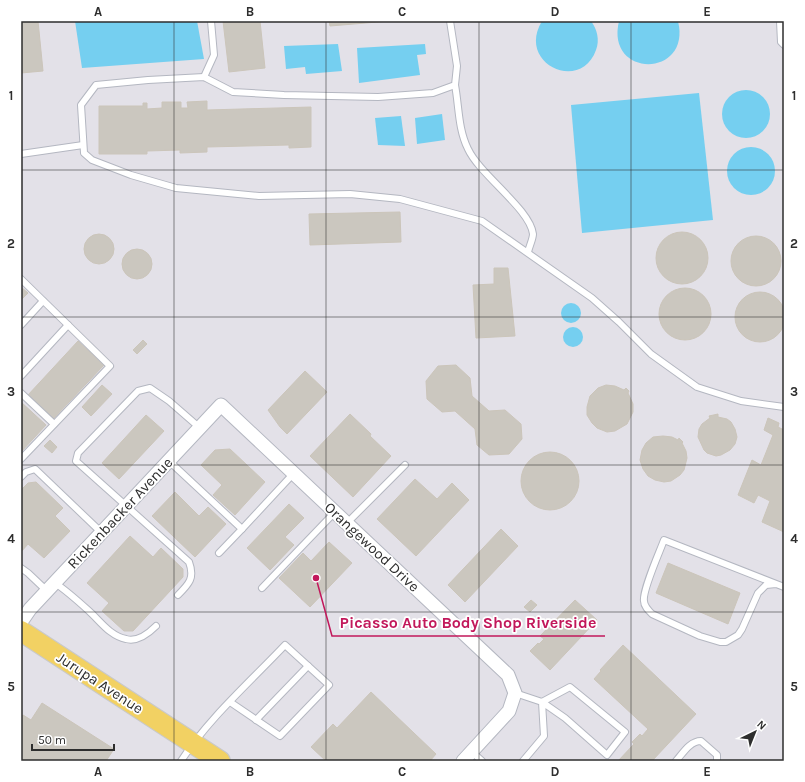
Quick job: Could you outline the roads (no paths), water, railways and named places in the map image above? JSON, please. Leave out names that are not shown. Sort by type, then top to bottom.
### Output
[{"type":"main road","name":"Jurupa Avenue","points":[[21,632],[220,761]]},
{"type":"street","name":"Rickenbacker Avenue","points":[[21,622],[30,609],[221,405]]},
{"type":"street","name":"Orangewood Drive","points":[[221,405],[508,675],[515,693]]},
{"type":"street","points":[[468,756],[509,711],[515,693]]},
{"type":"lane","points":[[204,77],[214,55],[211,21]]},
{"type":"lane","points":[[450,21],[457,66],[455,85],[460,127],[468,149],[487,175],[526,217],[533,235],[528,252]]},
{"type":"lane","points":[[780,21],[781,42],[784,45]]},
{"type":"lane","points":[[455,85],[433,93],[378,97],[284,95],[232,92],[204,77],[96,85],[81,105],[84,153],[92,160],[131,175],[176,188],[259,196],[350,194],[400,199],[482,221],[592,298],[651,354],[697,387],[741,401],[784,407]]},
{"type":"lane","points":[[21,154],[83,145]]},
{"type":"lane","points":[[21,279],[110,366],[21,459]]},
{"type":"lane","points":[[21,324],[43,301]]},
{"type":"lane","points":[[21,376],[68,325]]},
{"type":"lane","points":[[178,595],[190,583],[192,572],[189,562],[76,462],[78,453],[138,391],[144,389],[150,388],[169,401],[200,428]]},
{"type":"lane","points":[[21,394],[54,424]]},
{"type":"lane","points":[[169,461],[242,529]]},
{"type":"lane","points":[[347,523],[405,465]]},
{"type":"lane","points":[[21,477],[26,472],[34,469],[102,533]]},
{"type":"lane","points":[[219,553],[294,473]]},
{"type":"lane","points":[[262,588],[335,512]]},
{"type":"lane","points":[[776,584],[766,585],[758,593],[742,629],[738,635],[726,642],[720,642],[700,636],[652,614],[646,608],[643,599],[664,540],[784,587]]},
{"type":"lane","points":[[21,568],[88,610],[114,635],[127,640],[135,639],[147,635],[156,626]]},
{"type":"lane","points":[[181,761],[193,743],[230,702],[285,645],[329,685],[280,736],[230,702]]},
{"type":"lane","points":[[256,720],[308,666]]},
{"type":"lane","points":[[515,693],[542,702],[566,718],[607,755],[625,732],[570,687],[542,702]]},
{"type":"lane","points":[[523,761],[544,736],[542,702]]},
{"type":"lane","points":[[676,761],[690,745],[696,741],[701,741],[717,755],[717,761]]},
{"type":"lane","points":[[468,756],[482,761]]},
{"type":"water","points":[[75,21],[197,21],[204,59],[82,68]]},
{"type":"water","points":[[542,21],[591,21],[596,31],[598,42],[596,50],[588,63],[578,70],[565,71],[554,68],[544,60],[537,50],[536,36]]},
{"type":"water","points":[[619,21],[678,21],[679,40],[673,53],[662,61],[648,64],[635,62],[624,53],[618,40]]},
{"type":"water","points":[[338,44],[342,71],[306,74],[305,67],[286,69],[284,46]]},
{"type":"water","points":[[425,44],[426,54],[417,55],[420,75],[359,83],[357,48]]},
{"type":"water","points":[[741,90],[751,90],[763,97],[770,109],[770,119],[763,131],[751,138],[741,138],[733,134],[726,127],[722,119],[722,109],[726,101],[733,94]]},
{"type":"water","points":[[699,93],[713,220],[582,233],[571,105]]},
{"type":"water","points":[[442,114],[445,140],[417,144],[415,118]]},
{"type":"water","points":[[401,116],[405,146],[378,145],[375,118]]},
{"type":"water","points":[[746,147],[756,147],[768,154],[775,166],[775,176],[768,188],[756,195],[746,195],[738,191],[731,184],[727,176],[727,166],[731,158],[738,151]]},
{"type":"water","points":[[571,303],[578,306],[581,313],[578,320],[571,323],[564,320],[561,313],[564,306]]},
{"type":"water","points":[[569,327],[577,327],[583,333],[583,341],[577,347],[569,347],[563,341],[563,333]]},
{"type":"place","name":"Picasso Auto Body Shop Riverside","points":[[316,578]]}]
